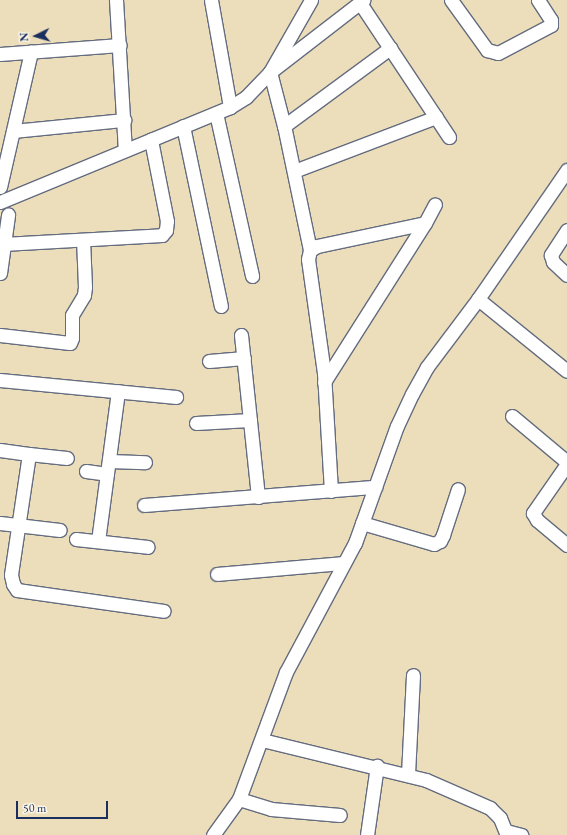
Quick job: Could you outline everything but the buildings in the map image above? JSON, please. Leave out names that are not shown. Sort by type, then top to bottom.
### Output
[{"type":"street","points":[[116,0],[120,45],[125,150]]},
{"type":"street","points":[[211,0],[230,107]]},
{"type":"street","points":[[311,0],[270,72],[284,126],[310,250],[308,259],[324,382],[331,491]]},
{"type":"street","points":[[451,0],[487,50],[498,53],[551,25],[551,20],[538,0]]},
{"type":"street","points":[[0,202],[230,107],[246,97],[270,72],[362,1],[390,48],[449,137]]},
{"type":"street","points":[[0,54],[120,45]]},
{"type":"street","points":[[284,126],[390,48]]},
{"type":"street","points":[[0,187],[31,52]]},
{"type":"street","points":[[216,113],[252,276]]},
{"type":"street","points":[[294,171],[436,117]]},
{"type":"street","points":[[13,131],[124,120]]},
{"type":"street","points":[[183,126],[221,306]]},
{"type":"street","points":[[3,244],[155,237],[162,235],[166,230],[168,221],[151,140]]},
{"type":"street","points":[[212,835],[239,799],[286,672],[344,563],[362,523],[397,426],[427,366],[563,185],[567,170]]},
{"type":"street","points":[[324,382],[425,223],[435,204]]},
{"type":"street","points":[[0,273],[8,215]]},
{"type":"street","points":[[310,250],[317,246],[425,223]]},
{"type":"street","points":[[567,230],[551,255],[553,262],[567,276]]},
{"type":"street","points":[[0,335],[70,343],[72,315],[84,295],[84,240]]},
{"type":"street","points":[[478,299],[567,371]]},
{"type":"street","points":[[241,335],[258,497]]},
{"type":"street","points":[[209,361],[244,358]]},
{"type":"street","points":[[0,380],[176,397]]},
{"type":"street","points":[[98,541],[118,391]]},
{"type":"street","points":[[512,416],[567,463],[533,513],[537,520],[567,545]]},
{"type":"street","points":[[196,423],[250,420]]},
{"type":"street","points":[[0,450],[67,458]]},
{"type":"street","points":[[29,454],[11,575],[13,584],[17,590],[164,611]]},
{"type":"street","points":[[108,461],[145,462]]},
{"type":"street","points":[[86,471],[107,474]]},
{"type":"street","points":[[144,505],[375,487]]},
{"type":"street","points":[[362,523],[434,544],[440,541],[443,535],[458,488]]},
{"type":"street","points":[[0,523],[60,530]]},
{"type":"street","points":[[76,538],[148,547]]},
{"type":"street","points":[[217,574],[344,563]]},
{"type":"street","points":[[408,774],[413,674]]},
{"type":"street","points":[[262,740],[408,774],[490,808],[500,818],[507,833],[521,835]]},
{"type":"street","points":[[367,835],[377,766]]},
{"type":"street","points":[[239,799],[271,809],[340,815]]}]
